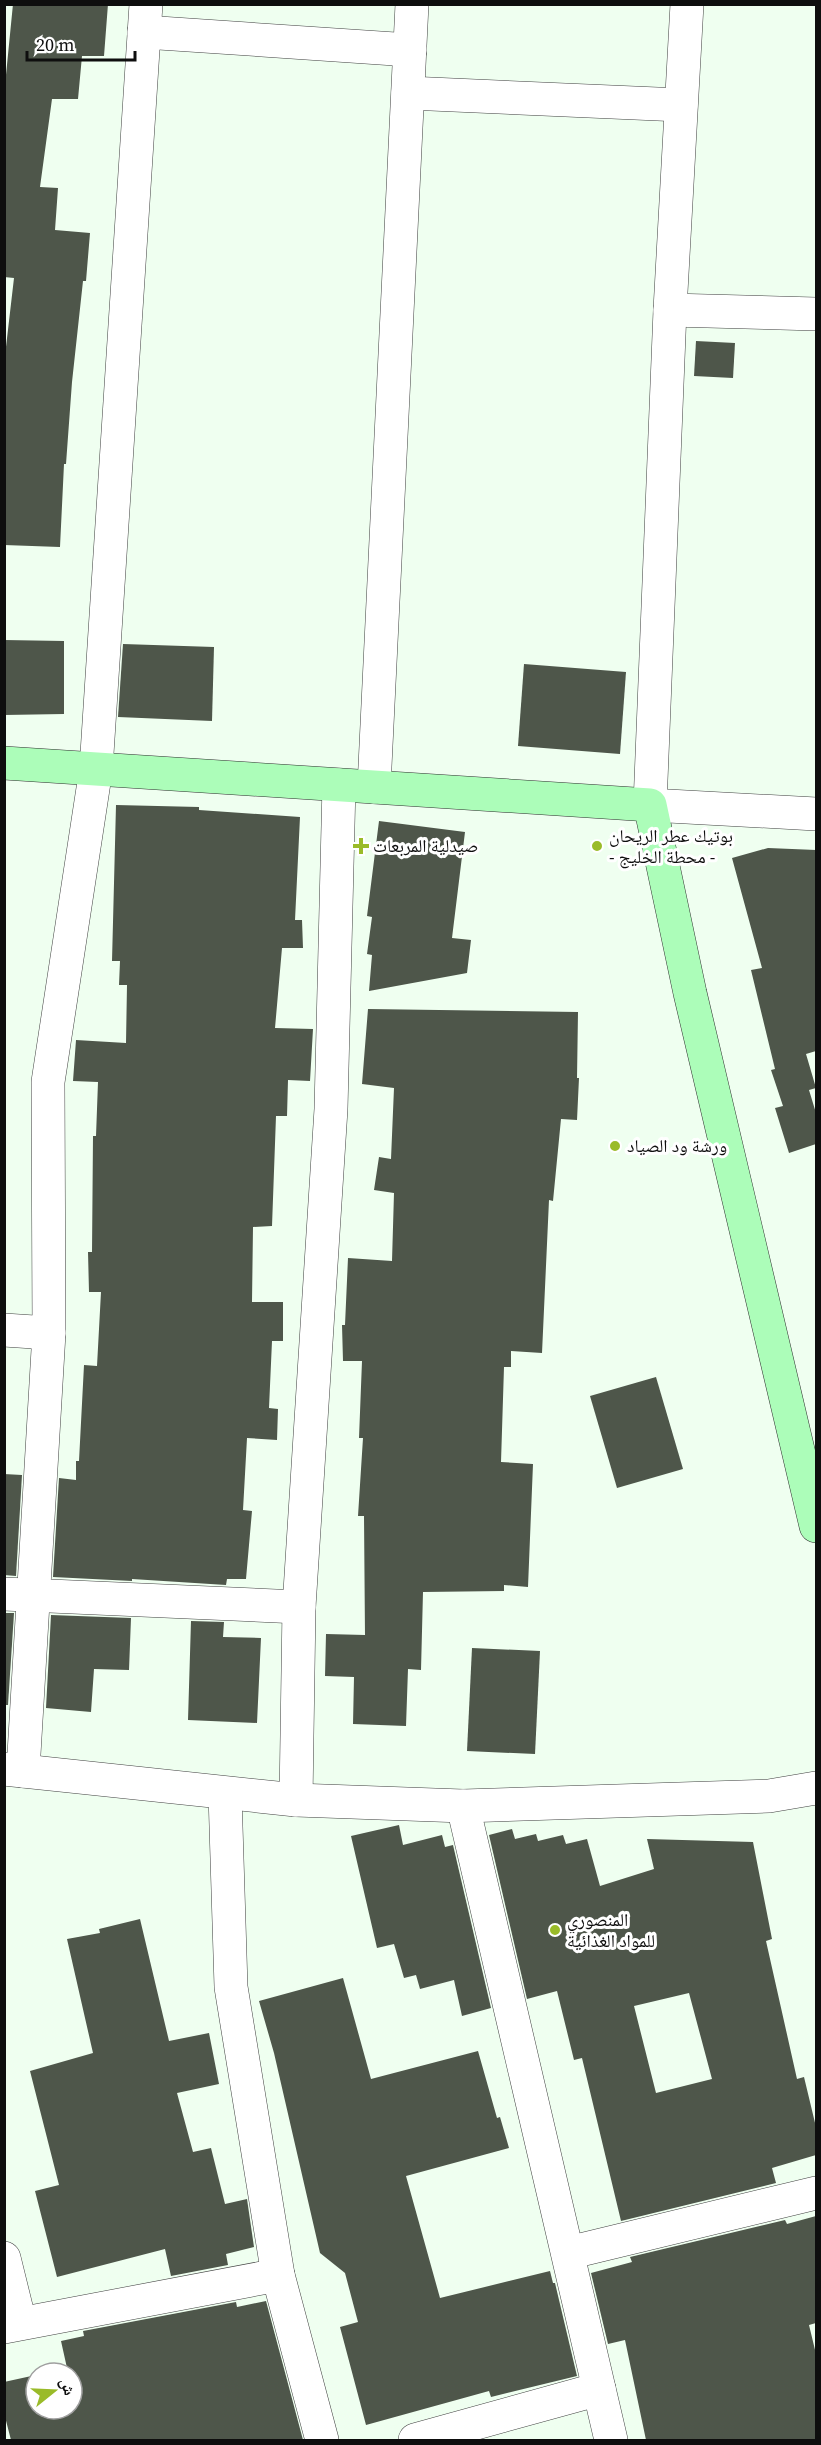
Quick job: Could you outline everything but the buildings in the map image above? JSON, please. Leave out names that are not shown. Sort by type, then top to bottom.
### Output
[{"type":"street","points":[[374,787],[412,4]]},
{"type":"street","points":[[687,4],[670,310],[650,805],[690,993],[816,1526]]},
{"type":"street","points":[[410,50],[145,18],[96,769],[48,1082],[49,1333],[19,1596],[14,1770],[296,1800],[463,1806],[768,1796],[816,1788]]},
{"type":"street","points":[[408,93],[681,105]]},
{"type":"street","points":[[670,310],[816,314]]},
{"type":"street","points":[[4,764],[816,814]]},
{"type":"street","points":[[296,1800],[299,1606],[331,1109],[339,785]]},
{"type":"street","points":[[4,1330],[49,1333]]},
{"type":"street","points":[[19,1596],[299,1606]]},
{"type":"street","points":[[225,1794],[231,1987],[278,2275],[322,2440]]},
{"type":"street","points":[[463,1806],[611,2440]]},
{"type":"street","points":[[568,2253],[816,2193]]},
{"type":"street","points":[[4,2258],[12,2325],[278,2275]]},
{"type":"street","points":[[415,2440],[599,2389]]},
{"type":"place","name":"صيدلية المربعات","points":[[361,846]]},
{"type":"place","name":"بوتيك عطر الريحان - محطة الخليج -","points":[[597,846]]},
{"type":"place","name":"ورشة ود الصياد","points":[[615,1146]]},
{"type":"place","name":"المنصوري للمواد الغذائية","points":[[555,1930]]}]
